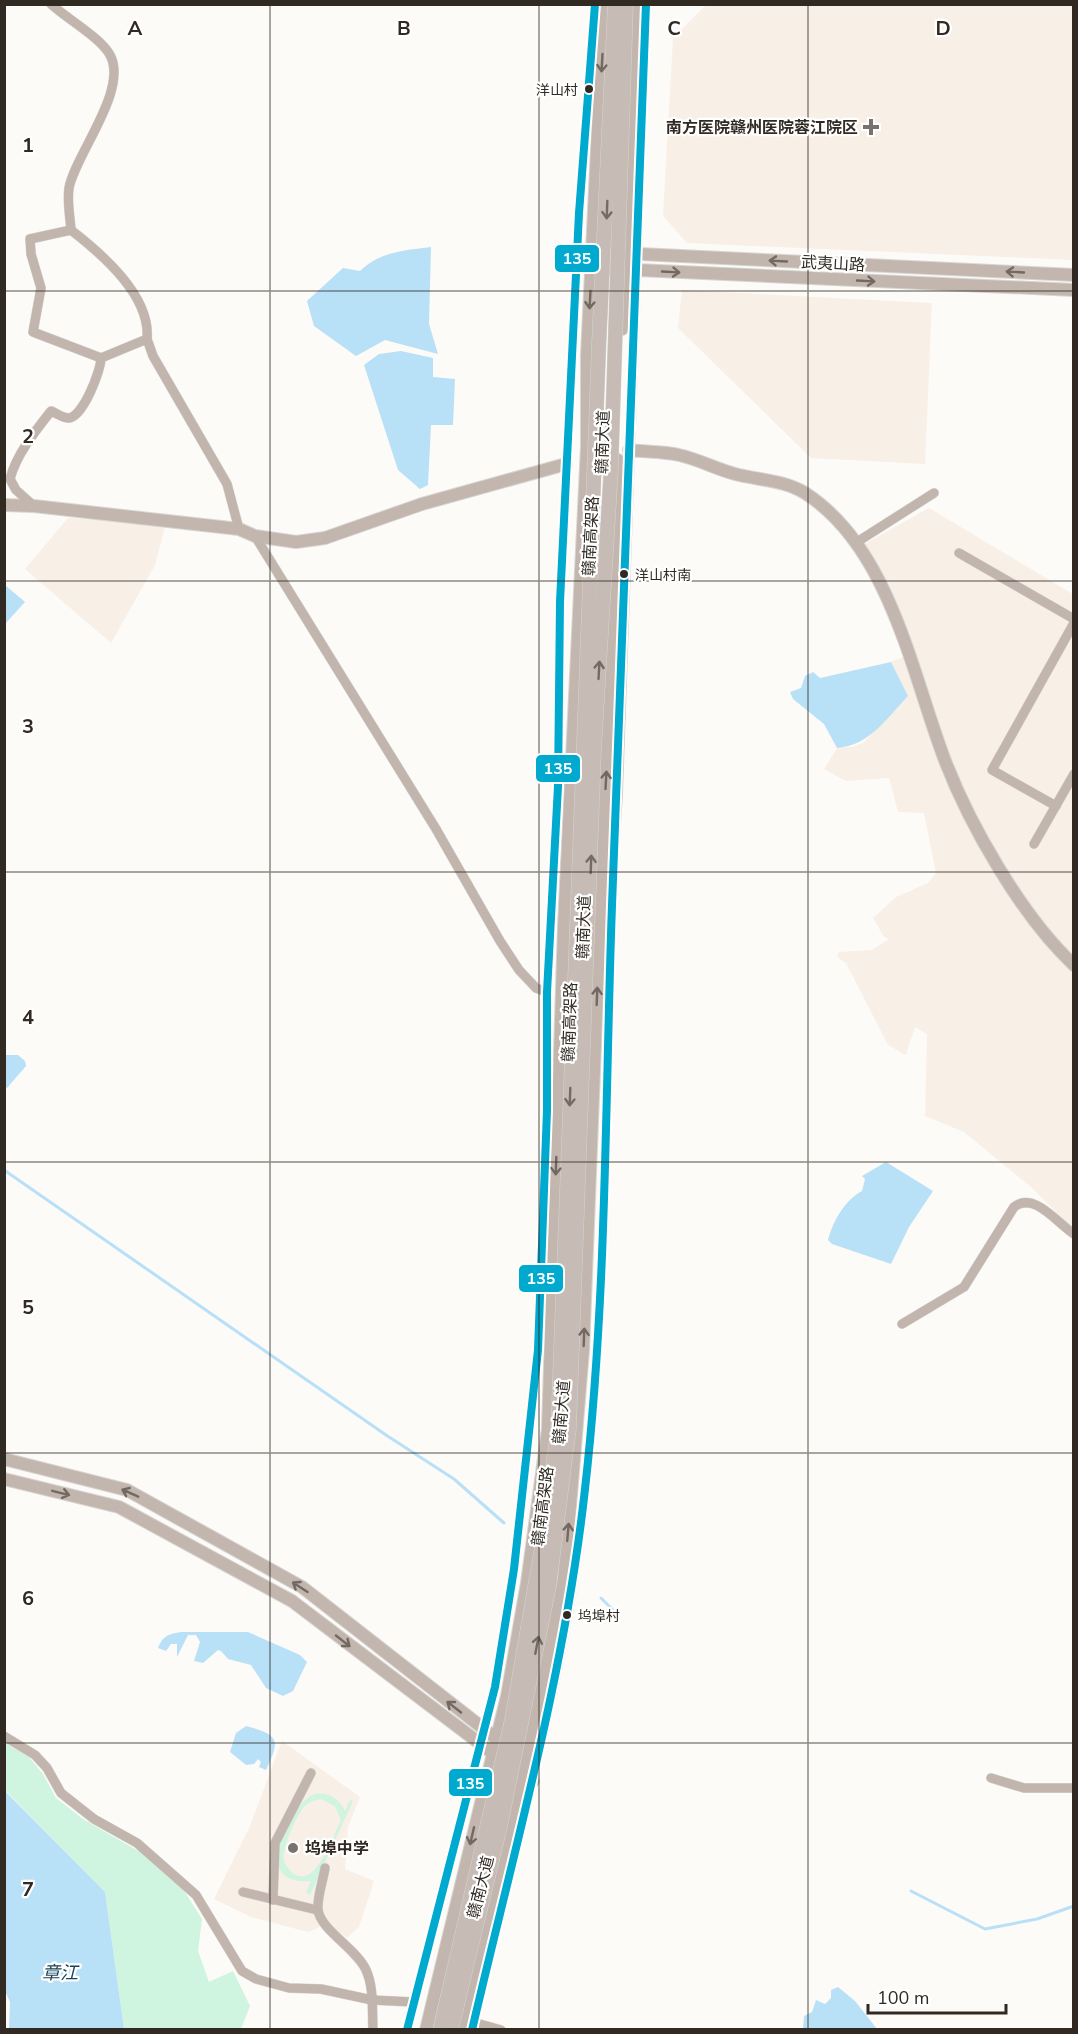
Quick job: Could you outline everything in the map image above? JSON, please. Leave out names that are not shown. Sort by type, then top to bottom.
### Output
[{"type":"highway","name":"赣南高架路","points":[[440,2030],[512,1719],[543,1541],[558,1430],[599,343],[615,4]]},
{"type":"highway","name":"赣南高架路","points":[[451,2030],[500,1827],[549,1586],[569,1428],[594,750],[611,469],[626,4]]},
{"type":"main road","name":"赣南大道","points":[[426,2030],[507,1696],[527,1583],[548,1429],[564,926],[587,446],[587,355],[604,4]]},
{"type":"main road","name":"赣南大道","points":[[467,2025],[526,1756],[540,1704],[564,1579],[583,1350],[604,826],[624,448],[621,355],[631,254],[637,4]]},
{"type":"main road","points":[[604,19],[636,18]]},
{"type":"main road","name":"武夷山路","points":[[592,252],[1074,275]]},
{"type":"main road","name":"武夷山路","points":[[592,268],[1074,290]]},
{"type":"main road","points":[[587,355],[621,355]]},
{"type":"main road","points":[[587,446],[677,454],[734,474],[782,483],[802,491],[841,523],[857,542],[871,565],[912,657],[945,759],[972,818],[1028,911],[1051,944],[1074,965]]},
{"type":"main road","points":[[4,505],[34,506],[239,529],[255,536],[296,542],[325,538],[422,504],[566,464]]},
{"type":"main road","points":[[570,825],[604,826]]},
{"type":"main road","points":[[564,926],[600,925]]},
{"type":"main road","points":[[4,1459],[127,1490],[302,1587],[486,1732],[536,1764]]},
{"type":"main road","points":[[4,1479],[119,1508],[292,1601],[482,1747],[533,1781]]},
{"type":"main road","points":[[507,1696],[540,1704]]},
{"type":"main road","points":[[478,1809],[514,1819]]},
{"type":"street","points":[[51,4],[103,46],[112,61],[109,95],[69,188],[71,230],[100,253],[142,306],[148,325],[147,339],[153,356],[227,484],[239,529]]},
{"type":"street","points":[[406,2030],[486,1732],[514,1569],[538,1350],[547,1110],[547,992],[558,786],[560,602],[579,213],[596,4]]},
{"type":"street","points":[[631,254],[646,4]]},
{"type":"street","points":[[71,230],[30,239],[31,254],[41,288],[33,332],[101,358],[147,339]]},
{"type":"street","points":[[501,2030],[467,2025],[533,1781],[572,1589],[596,1356],[607,1100],[610,904],[618,794],[624,448],[630,270]]},
{"type":"street","points":[[34,506],[12,484],[12,470],[51,411],[68,418],[74,417],[85,402],[101,369],[101,358]]},
{"type":"street","points":[[857,542],[934,493]]},
{"type":"street","points":[[255,536],[436,829],[500,941],[519,970],[536,988],[547,992]]},
{"type":"street","points":[[959,553],[1074,621],[992,770],[1056,806]]},
{"type":"street","points":[[1034,844],[1074,774]]},
{"type":"street","points":[[902,1324],[964,1287],[1014,1207],[1019,1203],[1029,1202],[1043,1208],[1074,1234]]},
{"type":"street","points":[[4,1736],[35,1755],[47,1768],[61,1793],[94,1819],[137,1843],[196,1895],[242,1971],[256,1979],[288,1988],[321,1989],[411,2007]]},
{"type":"street","points":[[273,1900],[275,1843],[311,1773]]},
{"type":"street","points":[[990,1778],[1024,1788],[1074,1788]]},
{"type":"street","points":[[325,1868],[317,1910],[324,1924],[358,1956],[367,1971],[372,2000],[373,2030]]},
{"type":"street","points":[[243,1892],[317,1910]]},
{"type":"shaded area","name":"南方医院赣州医院蓉江院区","points":[[706,5],[1073,5],[1073,260],[687,243],[663,216],[673,38]]},
{"type":"shaded area","points":[[682,290],[932,303],[925,464],[811,458],[678,328]]},
{"type":"shaded area","points":[[929,508],[1073,594],[1073,1229],[1031,1187],[964,1132],[925,1116],[927,1034],[915,1027],[906,1055],[888,1045],[846,963],[837,957],[839,952],[872,950],[889,939],[884,937],[873,918],[896,897],[928,883],[936,873],[924,813],[898,812],[889,778],[846,781],[824,769],[837,748],[853,747],[863,743],[908,696],[891,662],[906,656],[857,548]]},
{"type":"shaded area","points":[[68,518],[166,523],[155,565],[111,643],[25,569]]},
{"type":"shaded area","name":"坞埠中学","points":[[282,1741],[360,1797],[348,1827],[345,1869],[374,1881],[359,1927],[347,1938],[327,1924],[308,1932],[251,1917],[214,1899],[250,1826]]},
{"type":"green space","points":[[4,1742],[29,1757],[43,1774],[56,1798],[83,1819],[147,1856],[183,1889],[202,1919],[198,1951],[209,1982],[233,1971],[250,2006],[241,2029],[124,2029],[105,1892],[5,1790]]},
{"type":"green space","points":[[315,1794],[329,1795],[336,1799],[345,1811],[350,1800],[353,1801],[310,1895],[306,1893],[311,1881],[292,1879],[281,1871],[277,1858],[279,1843],[285,1827],[294,1812]],"holes":[[[321,1799],[335,1806],[341,1820],[326,1853],[311,1873],[303,1877],[294,1874],[284,1862],[284,1856],[287,1840],[303,1808]]]},
{"type":"water","points":[[431,247],[429,324],[438,354],[385,340],[356,356],[314,326],[307,301],[343,268],[360,271],[384,256]]},
{"type":"water","points":[[401,351],[433,358],[433,377],[455,379],[453,425],[431,425],[428,485],[420,489],[398,470],[364,365],[379,354]]},
{"type":"water","points":[[5,585],[25,602],[5,624]]},
{"type":"water","points":[[891,662],[908,696],[877,730],[859,742],[848,746],[837,748],[824,724],[793,699],[790,692],[801,688],[805,676],[813,672],[820,678]]},
{"type":"water","points":[[4,1055],[18,1055],[25,1061],[26,1066],[7,1088],[5,1087]]},
{"type":"water","points":[[886,1162],[933,1191],[909,1227],[891,1264],[832,1244],[828,1240],[840,1212],[862,1191],[865,1179],[862,1176]]},
{"type":"water","points":[[181,1632],[248,1632],[300,1655],[307,1662],[293,1691],[283,1696],[266,1688],[251,1665],[228,1659],[221,1651],[218,1650],[203,1663],[194,1661],[200,1642],[196,1635],[188,1635],[177,1657],[177,1644],[171,1644],[166,1651],[158,1648],[166,1636]]},
{"type":"water","points":[[246,1726],[265,1732],[274,1740],[274,1752],[266,1770],[259,1767],[261,1762],[258,1759],[254,1764],[246,1765],[230,1752],[236,1733]]},
{"type":"water","name":"章江","points":[[4,1790],[105,1892],[124,2029],[9,2029],[10,2002],[4,1989]]},
{"type":"water","points":[[838,1987],[855,2001],[877,2029],[803,2029],[804,2016],[812,2012],[816,2000],[825,2004],[831,1998],[831,1990]]},
{"type":"waterway","points":[[4,1170],[386,1435],[454,1479],[504,1523]]},
{"type":"waterway","points":[[601,1598],[617,1614]]},
{"type":"waterway","points":[[911,1891],[985,1929],[1037,1919],[1074,1906]]},
{"type":"transit line","name":"135","points":[[407,2030],[495,1687],[514,1569],[538,1350],[547,1110],[547,992],[558,786],[560,602],[579,213],[595,4]]},
{"type":"transit line","name":"135","points":[[472,2030],[552,1693],[576,1557],[592,1416],[598,1343],[604,1197],[612,905],[646,4]]},
{"type":"place","name":"洋山村","points":[[589,89]]},
{"type":"place","name":"南方医院赣州医院蓉江院区","points":[[871,127]]},
{"type":"place","name":"洋山村南","points":[[624,574]]},
{"type":"place","name":"坞埠村","points":[[567,1615]]},
{"type":"place","name":"坞埠中学","points":[[293,1848]]}]
